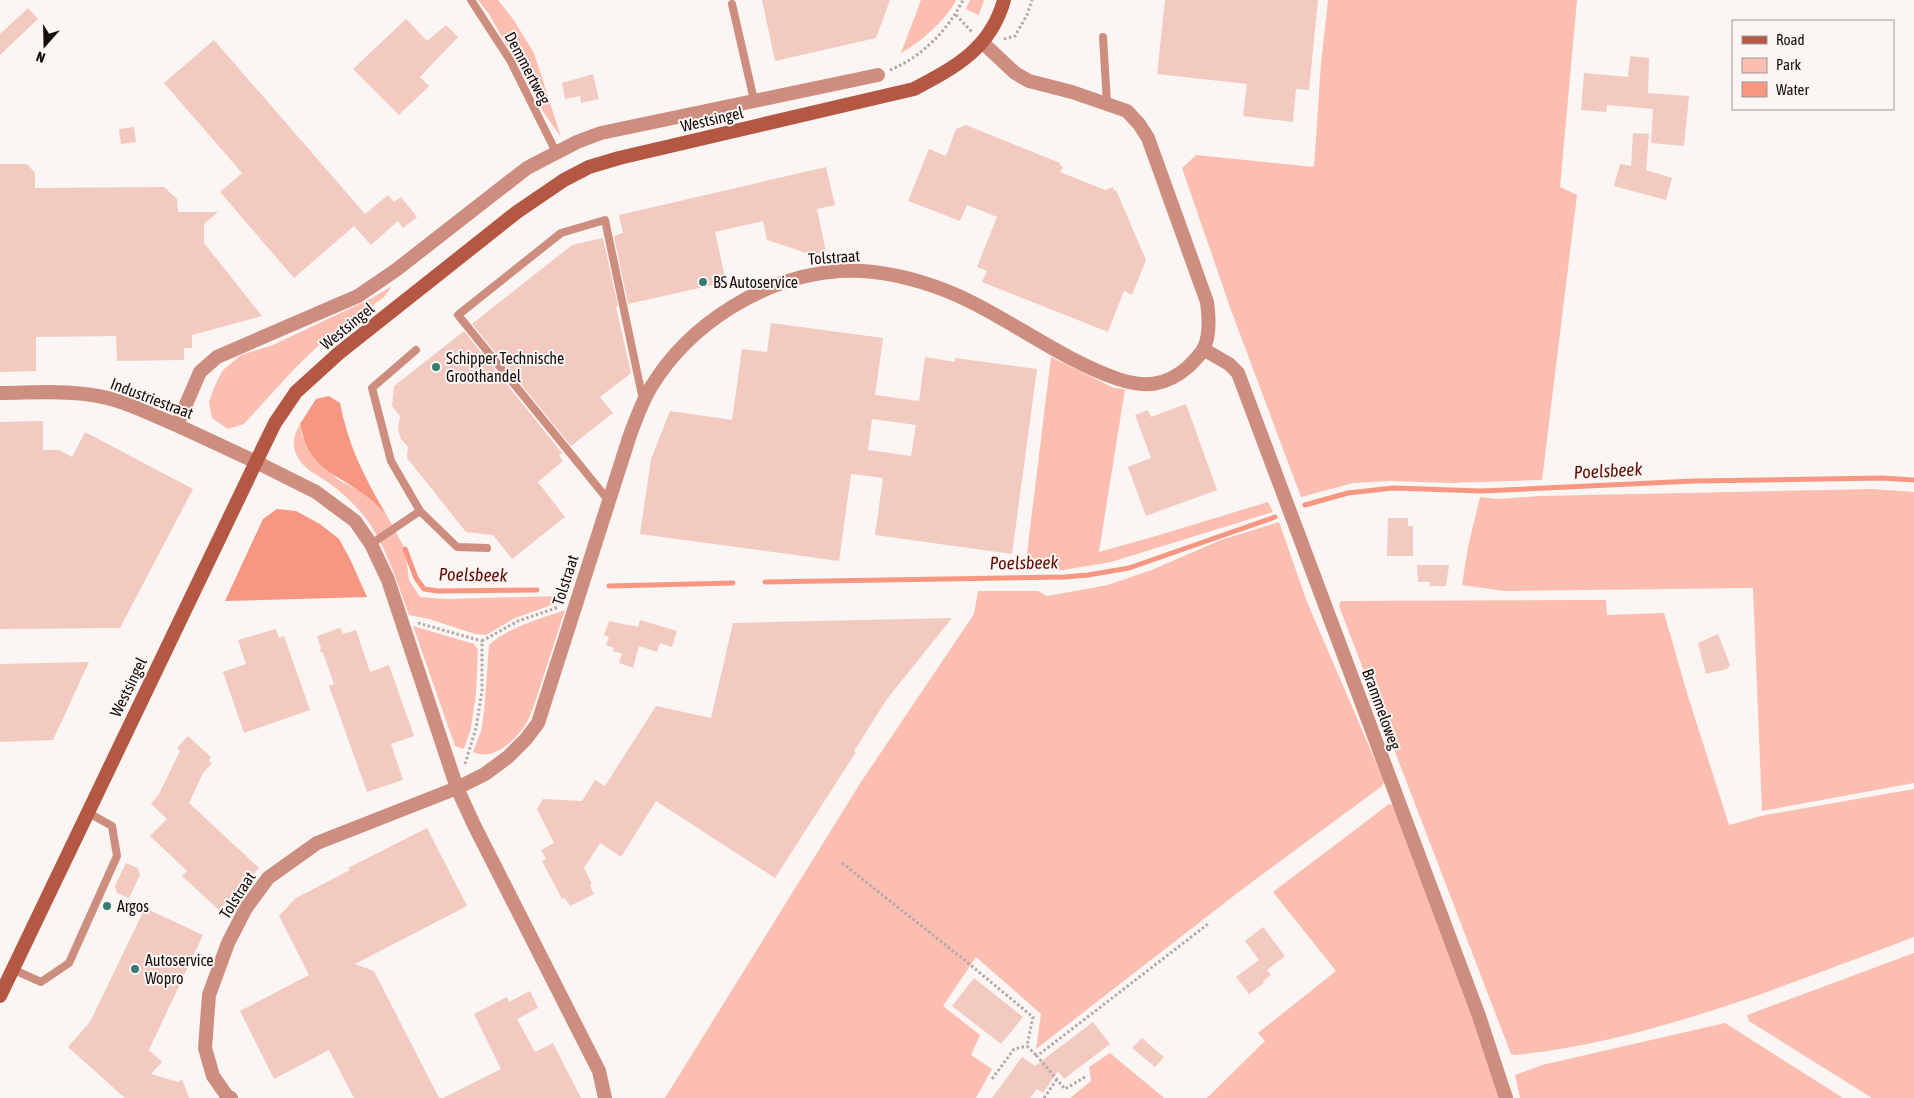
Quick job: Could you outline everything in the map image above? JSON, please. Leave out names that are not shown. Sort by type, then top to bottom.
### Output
[{"type":"main road","name":"Westsingel","points":[[0,996],[275,423],[296,392],[339,353],[480,241],[517,212],[564,180],[589,167],[619,158],[914,89],[942,74],[983,43],[1004,0]]},
{"type":"street","points":[[983,43],[1014,73],[1029,81],[1107,103],[1127,111],[1139,124],[1148,138],[1208,302],[1209,315],[1203,349]]},
{"type":"street","name":"Westsingel","points":[[177,425],[200,372],[217,356],[358,296],[396,270],[528,168],[556,152],[601,134],[878,74]]},
{"type":"street","name":"Tolstraat","points":[[230,1098],[213,1076],[205,1048],[209,995],[228,943],[246,908],[268,878],[317,843],[457,788],[485,774],[508,757],[526,739],[538,723],[630,436],[651,387],[697,331],[752,296],[798,278],[840,271],[870,272],[902,277],[947,291],[976,304],[1085,364],[1134,383],[1154,384],[1173,379],[1203,349]]},
{"type":"street","name":"Brammeloweg","points":[[1203,349],[1230,364],[1238,373],[1479,1016],[1506,1098]]},
{"type":"street","name":"Industriestraat","points":[[0,393],[59,392],[92,394],[130,405],[256,462]]},
{"type":"street","points":[[256,462],[316,492],[355,520],[371,544],[388,580],[457,788],[599,1071],[605,1098]]},
{"type":"lane","name":"Demmertweg","points":[[471,0],[510,60],[556,152]]},
{"type":"lane","points":[[732,4],[754,100]]},
{"type":"lane","points":[[1104,37],[1107,103]]},
{"type":"lane","points":[[609,501],[458,315],[561,233],[605,220],[644,403]]},
{"type":"lane","points":[[416,350],[372,388],[391,461],[420,511],[457,547],[487,548]]},
{"type":"lane","points":[[371,544],[420,511]]},
{"type":"lane","points":[[12,969],[41,982],[69,963],[117,856],[112,826],[87,812]]},
{"type":"path","points":[[878,74],[902,65],[940,35],[956,15],[963,0]]},
{"type":"path","points":[[956,15],[983,43],[1015,36],[1027,15],[1032,0]]},
{"type":"path","points":[[400,617],[482,641],[518,621],[577,601]]},
{"type":"path","points":[[457,788],[476,728],[482,691],[482,641]]},
{"type":"path","points":[[842,863],[1033,1017],[1027,1046]]},
{"type":"path","points":[[1037,1056],[1208,924]]},
{"type":"path","points":[[1027,1046],[1065,1090],[1085,1077]]},
{"type":"path","points":[[992,1079],[1014,1049],[1027,1046]]},
{"type":"path","points":[[1044,1098],[1057,1079]]},
{"type":"green space","points":[[478,0],[498,0],[513,19],[534,53],[561,137],[544,113],[489,14]]},
{"type":"green space","points":[[921,0],[956,0],[952,8],[932,30],[917,43],[901,53]]},
{"type":"green space","points":[[970,0],[984,0],[979,15],[966,9]]},
{"type":"green space","points":[[1328,0],[1577,0],[1560,187],[1577,195],[1542,480],[1452,483],[1390,481],[1353,483],[1301,497],[1231,310],[1182,168],[1196,155],[1314,167],[1321,64]]},
{"type":"green space","points":[[392,286],[384,297],[317,347],[244,424],[228,429],[212,418],[209,402],[214,388],[222,371],[241,355],[273,345],[372,298]]},
{"type":"green space","points":[[1051,357],[1114,388],[1125,389],[1099,552],[1268,502],[1273,512],[1111,562],[1063,570],[1025,570]]},
{"type":"green space","points":[[300,424],[302,436],[337,479],[363,493],[386,514],[405,549],[409,580],[420,597],[446,599],[562,596],[560,602],[515,618],[486,635],[475,634],[429,619],[409,615],[389,561],[369,523],[349,500],[307,468],[297,456],[294,440]]},
{"type":"green space","points":[[1872,489],[1914,492],[1914,783],[1762,811],[1753,588],[1504,591],[1462,585],[1468,547],[1480,497],[1498,499],[1540,496]]},
{"type":"green space","points":[[1279,522],[1307,602],[1384,781],[1382,786],[1240,891],[1036,1049],[1041,1014],[976,957],[943,1006],[980,1035],[971,1055],[992,1069],[976,1098],[665,1098],[861,782],[974,614],[978,591],[1038,591],[1047,596],[1108,585],[1154,569],[1221,540]]},
{"type":"green space","points":[[1606,600],[1607,615],[1664,613],[1729,825],[1765,815],[1914,789],[1914,937],[1718,1009],[1617,1037],[1566,1048],[1515,1055],[1511,1054],[1339,606],[1341,601]]},
{"type":"green space","points":[[565,610],[534,706],[524,727],[502,749],[488,754],[473,752],[481,731],[484,712],[489,645],[515,628]]},
{"type":"green space","points":[[413,626],[474,644],[478,650],[476,693],[471,728],[464,749],[455,746]]},
{"type":"green space","points":[[1389,804],[1393,805],[1479,1028],[1499,1098],[1207,1098],[1265,1041],[1258,1033],[1336,971],[1273,892]]},
{"type":"green space","points":[[1914,953],[1914,1098],[1872,1098],[1749,1021],[1747,1015]]},
{"type":"green space","points":[[1725,1023],[1843,1098],[1520,1098],[1515,1075],[1542,1065]]},
{"type":"green space","points":[[1110,1053],[1163,1098],[1070,1098],[1091,1081],[1089,1067]]},
{"type":"water","points":[[329,396],[340,403],[352,447],[386,514],[365,495],[322,466],[309,450],[300,424],[316,399]]},
{"type":"water","points":[[277,509],[296,511],[320,524],[339,539],[367,597],[225,601],[263,519]]},
{"type":"building","points":[[762,0],[890,0],[876,38],[775,61]]},
{"type":"building","points":[[1165,0],[1318,0],[1309,90],[1296,89],[1293,122],[1243,116],[1247,84],[1157,74]]},
{"type":"building","points":[[28,8],[38,19],[0,55],[0,34]]},
{"type":"building","points":[[406,19],[427,41],[446,25],[458,37],[420,77],[429,86],[399,115],[353,69]]},
{"type":"building","points":[[214,40],[365,214],[388,195],[394,202],[401,197],[417,217],[403,228],[398,221],[371,245],[354,226],[294,278],[220,192],[242,173],[164,83]]},
{"type":"building","points":[[1630,56],[1649,58],[1648,93],[1689,96],[1684,146],[1651,143],[1653,109],[1607,105],[1606,112],[1581,110],[1584,73],[1628,77]]},
{"type":"building","points":[[593,74],[599,99],[581,103],[580,96],[565,99],[562,83]]},
{"type":"building","points":[[966,125],[1060,163],[1063,167],[1060,172],[1105,190],[1113,187],[1114,191],[1116,190],[1146,260],[1132,295],[1124,291],[1108,332],[982,282],[987,271],[977,267],[997,217],[967,205],[960,221],[908,201],[929,149],[946,156],[956,129]]},
{"type":"building","points":[[134,127],[136,142],[121,144],[119,129]]},
{"type":"building","points":[[1633,133],[1649,134],[1646,170],[1672,178],[1666,200],[1614,186],[1620,164],[1631,166]]},
{"type":"building","points":[[0,164],[27,164],[35,173],[35,188],[164,187],[177,199],[178,212],[218,212],[204,224],[204,243],[262,316],[192,335],[192,348],[184,348],[184,360],[117,361],[116,336],[36,337],[36,371],[0,372]]},
{"type":"building","points":[[826,167],[835,205],[817,209],[826,252],[813,255],[767,240],[763,221],[715,232],[726,282],[628,304],[614,236],[623,233],[619,215]]},
{"type":"building","points":[[603,238],[631,373],[600,397],[613,413],[571,446],[472,324],[572,245]]},
{"type":"building","points":[[771,323],[883,338],[875,395],[919,401],[925,357],[955,362],[955,358],[1037,369],[1012,554],[875,535],[883,478],[851,474],[839,561],[640,534],[651,459],[670,411],[732,420],[742,349],[767,352]],"holes":[[[872,419],[916,425],[911,456],[868,450]]]},
{"type":"building","points":[[464,331],[562,453],[559,455],[563,461],[538,482],[565,517],[512,559],[493,535],[466,532],[407,458],[408,447],[401,439],[398,430],[400,416],[392,406],[394,386]]},
{"type":"building","points":[[1186,404],[1217,490],[1146,516],[1128,467],[1151,458],[1135,415],[1148,410],[1151,417]]},
{"type":"building","points":[[43,421],[43,450],[59,450],[72,457],[85,432],[193,489],[120,628],[0,629],[0,422]]},
{"type":"building","points":[[1388,518],[1408,518],[1408,526],[1413,526],[1413,556],[1387,556]]},
{"type":"building","points":[[1417,565],[1449,565],[1446,586],[1430,586],[1430,582],[1418,582]]},
{"type":"building","points":[[952,618],[887,699],[854,751],[856,752],[775,878],[656,801],[621,857],[600,843],[584,868],[592,884],[590,885],[594,894],[570,906],[565,898],[562,899],[542,861],[546,859],[541,850],[554,843],[537,809],[543,799],[582,801],[595,780],[605,786],[656,706],[711,718],[733,623]]},
{"type":"building","points":[[640,620],[677,631],[672,647],[660,643],[657,652],[639,646],[633,668],[619,663],[622,654],[613,651],[614,648],[606,645],[609,637],[604,635],[609,621],[638,627]]},
{"type":"building","points":[[340,628],[343,634],[356,630],[370,672],[389,665],[414,736],[391,744],[403,780],[367,792],[329,686],[334,684],[323,653],[320,651],[321,648],[317,636]]},
{"type":"building","points":[[276,629],[279,638],[284,636],[310,710],[244,733],[223,672],[246,664],[238,640]]},
{"type":"building","points":[[1718,634],[1730,665],[1727,669],[1706,674],[1698,643]]},
{"type":"building","points":[[89,662],[53,740],[0,742],[0,664]]},
{"type":"building","points":[[188,736],[211,757],[209,761],[212,763],[203,773],[189,803],[259,868],[219,910],[182,876],[187,871],[150,836],[167,819],[151,804],[159,794],[180,751],[177,748]]},
{"type":"building","points":[[427,828],[467,906],[355,964],[374,971],[439,1098],[354,1098],[329,1050],[274,1079],[240,1011],[309,975],[279,916],[296,898],[350,870],[348,868]]},
{"type":"building","points":[[126,863],[138,868],[140,875],[129,898],[117,893],[115,886]]},
{"type":"building","points":[[145,908],[203,935],[149,1050],[162,1062],[151,1074],[178,1082],[182,1079],[189,1098],[125,1098],[68,1047],[90,1022]]},
{"type":"building","points":[[1263,927],[1285,956],[1267,970],[1271,975],[1249,994],[1236,977],[1259,960],[1245,941]]},
{"type":"building","points":[[974,978],[1023,1017],[1001,1044],[952,1006]]},
{"type":"building","points":[[530,991],[538,1008],[517,1019],[535,1052],[553,1043],[581,1098],[443,1098],[501,1069],[474,1014],[507,997],[509,1002]]},
{"type":"building","points":[[1093,1022],[1110,1044],[1064,1079],[1058,1071],[1043,1093],[1037,1089],[1030,1098],[992,1098],[1022,1057],[1035,1066]]},
{"type":"building","points":[[1142,1038],[1164,1057],[1155,1067],[1132,1048]]},
{"type":"waterway","name":"Poelsbeek","points":[[1305,505],[1348,493],[1393,488],[1481,491],[1694,481],[1882,478],[1914,480]]},
{"type":"waterway","name":"Poelsbeek","points":[[765,582],[1088,575],[1129,568],[1275,517]]},
{"type":"waterway","name":"Poelsbeek","points":[[405,549],[416,578],[424,589],[438,591],[537,590]]},
{"type":"waterway","name":"Poelsbeek","points":[[609,586],[733,583]]},
{"type":"place","name":"BS Autoservice","points":[[703,282]]},
{"type":"place","name":"Schipper Technische Groothandel","points":[[436,367]]},
{"type":"place","name":"Argos","points":[[107,906]]},
{"type":"place","name":"Autoservice Wopro","points":[[135,969]]}]
